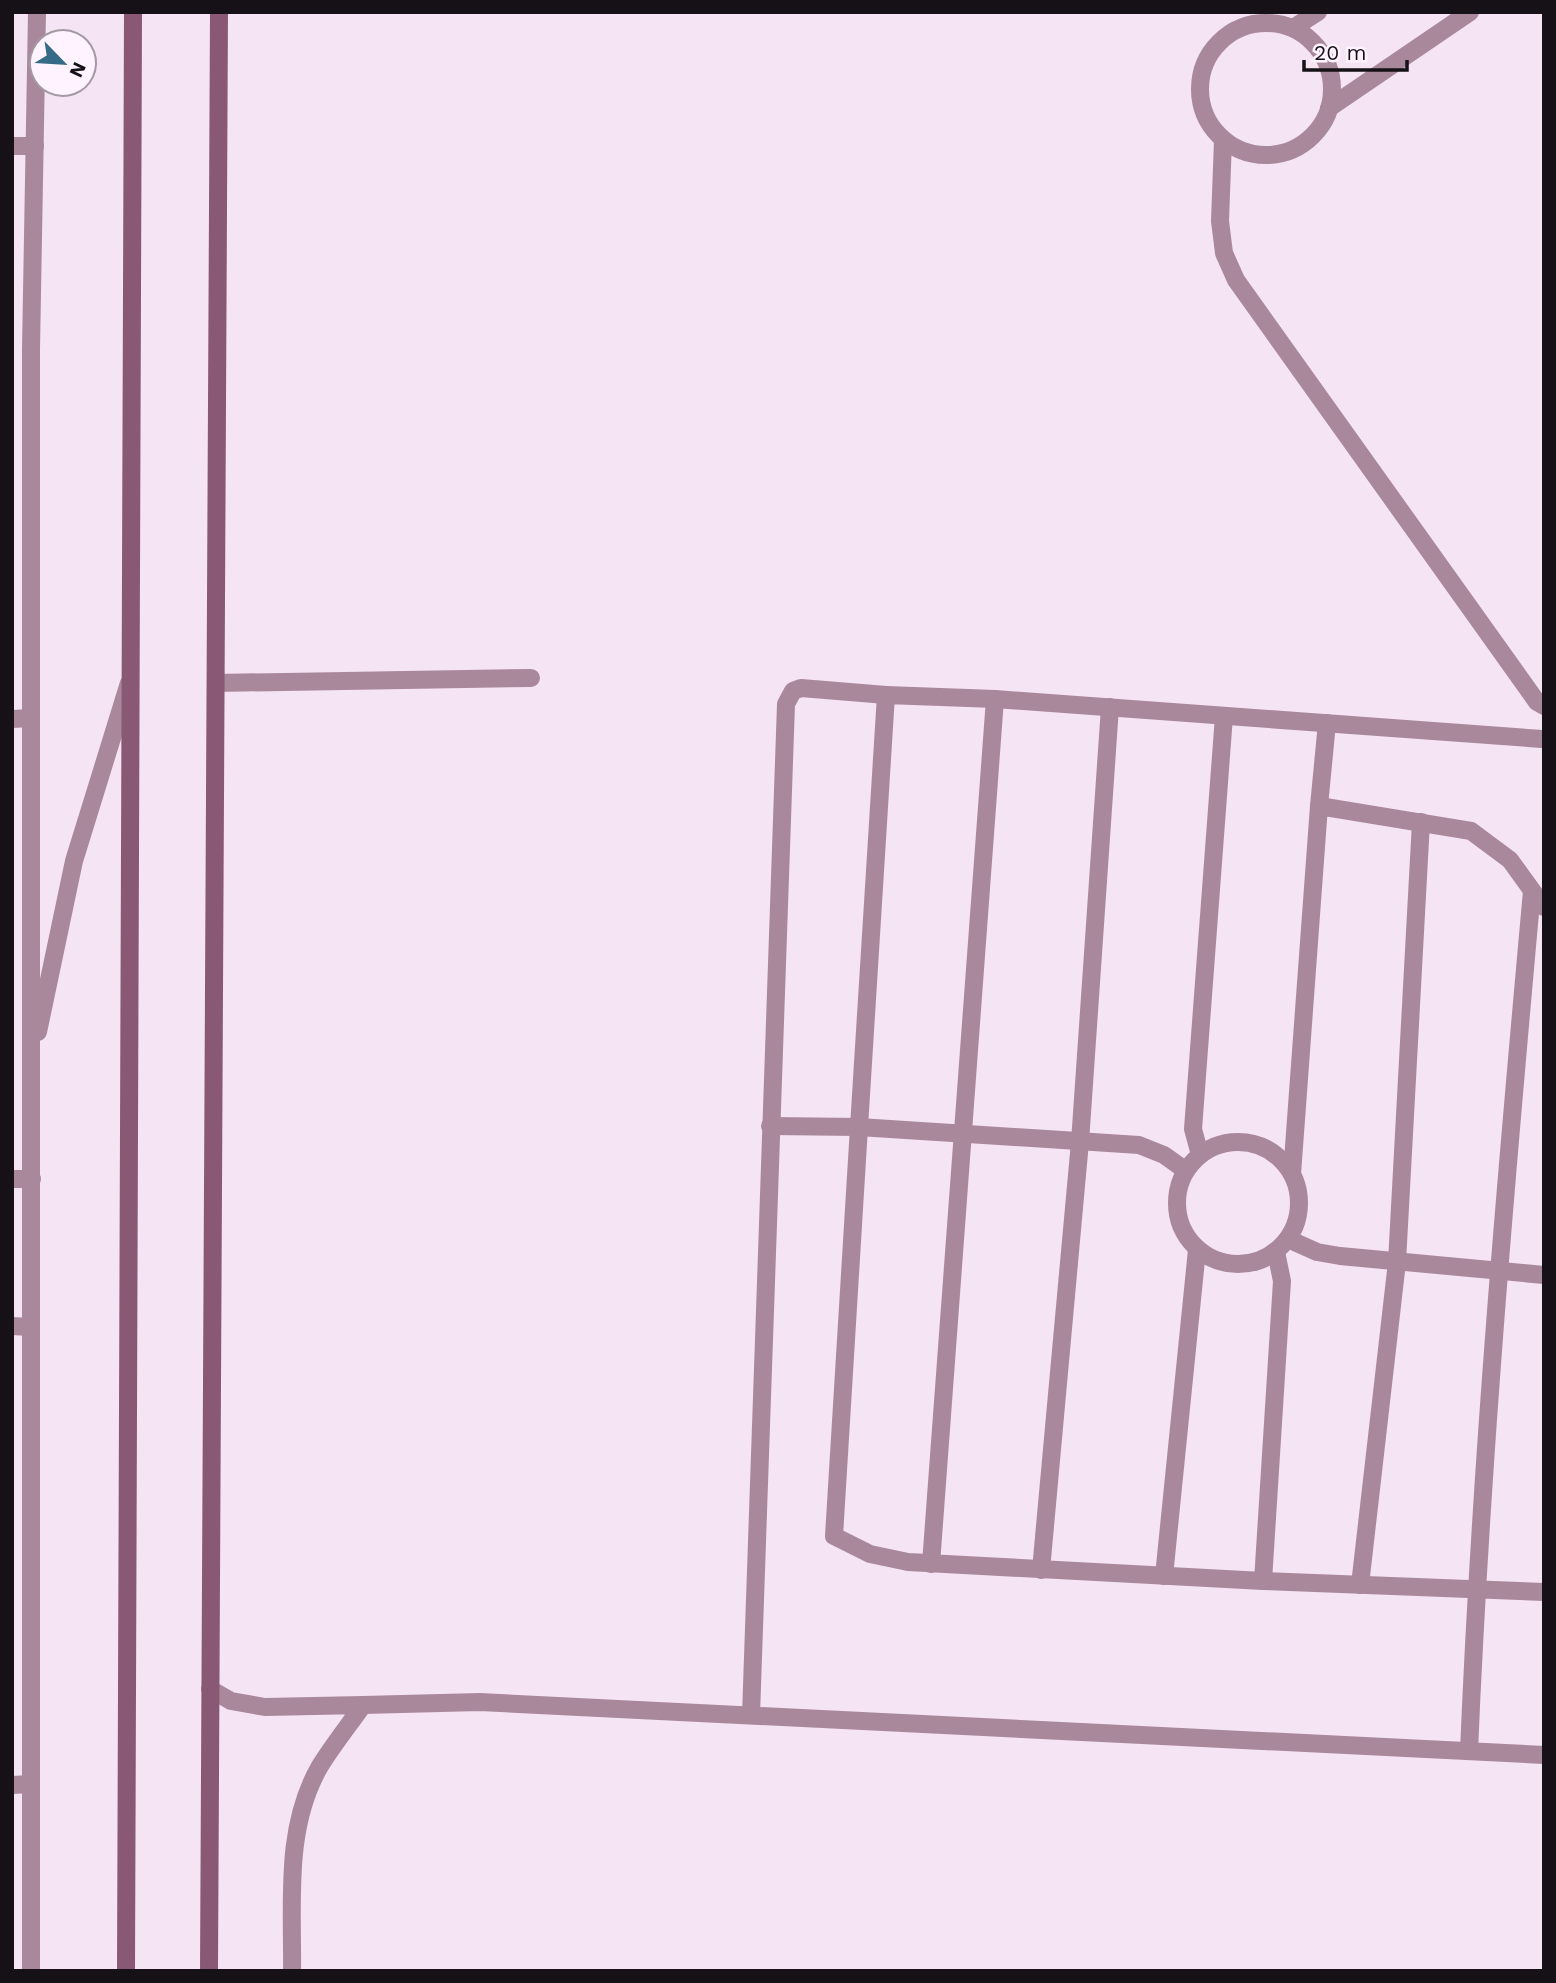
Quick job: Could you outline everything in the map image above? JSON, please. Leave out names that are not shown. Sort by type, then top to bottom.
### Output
[{"type":"main road","points":[[127,1971],[133,12]]},
{"type":"main road","points":[[209,1971],[219,12]]},
{"type":"street","points":[[31,1971],[31,376],[37,12]]},
{"type":"street","points":[[1293,28],[1318,12]]},
{"type":"street","points":[[1329,108],[1470,12]]},
{"type":"street","points":[[1275,23],[1293,28],[1321,52],[1329,70],[1332,89],[1329,108],[1322,125],[1294,150],[1275,155],[1256,155],[1238,150],[1223,140],[1210,126],[1202,109],[1199,90],[1202,71],[1209,54],[1222,40],[1238,29],[1255,24],[1275,23]]},
{"type":"street","points":[[751,1715],[770,1126],[788,697],[801,688],[886,695],[995,699],[1327,723],[1543,744],[1540,704],[1236,280],[1224,253],[1220,221],[1223,140]]},
{"type":"street","points":[[12,146],[35,146]]},
{"type":"street","points":[[31,1067],[74,861],[131,676]]},
{"type":"street","points":[[216,683],[531,677]]},
{"type":"street","points":[[886,695],[834,1536],[870,1554],[931,1564],[1544,1592]]},
{"type":"street","points":[[931,1564],[995,699]]},
{"type":"street","points":[[1041,1570],[1080,1142],[1110,707]]},
{"type":"street","points":[[1200,1155],[1193,1129],[1224,716]]},
{"type":"street","points":[[12,719],[31,718]]},
{"type":"street","points":[[1292,1174],[1327,723]]},
{"type":"street","points":[[1319,806],[1471,831],[1510,860],[1544,907]]},
{"type":"street","points":[[1360,1585],[1396,1262],[1421,822]]},
{"type":"street","points":[[1469,1751],[1476,1590],[1497,1271],[1532,891]]},
{"type":"street","points":[[770,1126],[859,1127],[1139,1146],[1164,1155],[1185,1170]]},
{"type":"street","points":[[1240,1141],[1260,1146],[1278,1157],[1292,1174],[1299,1194],[1298,1216],[1282,1245],[1257,1262],[1236,1265],[1215,1261],[1197,1250],[1184,1232],[1176,1212],[1177,1191],[1185,1170],[1200,1155],[1218,1144],[1240,1141]]},
{"type":"street","points":[[12,1179],[32,1179]]},
{"type":"street","points":[[1282,1245],[1396,1262],[1544,1275]]},
{"type":"street","points":[[1263,1581],[1282,1245]]},
{"type":"street","points":[[1164,1576],[1197,1250]]},
{"type":"street","points":[[12,1326],[31,1326]]},
{"type":"street","points":[[210,1689],[231,1701],[265,1707],[480,1702],[1544,1755]]},
{"type":"street","points":[[292,1971],[292,1855],[302,1809],[319,1768],[363,1705]]},
{"type":"street","points":[[12,1785],[32,1784]]},
{"type":"street","points":[[12,1839],[31,1838]]}]
